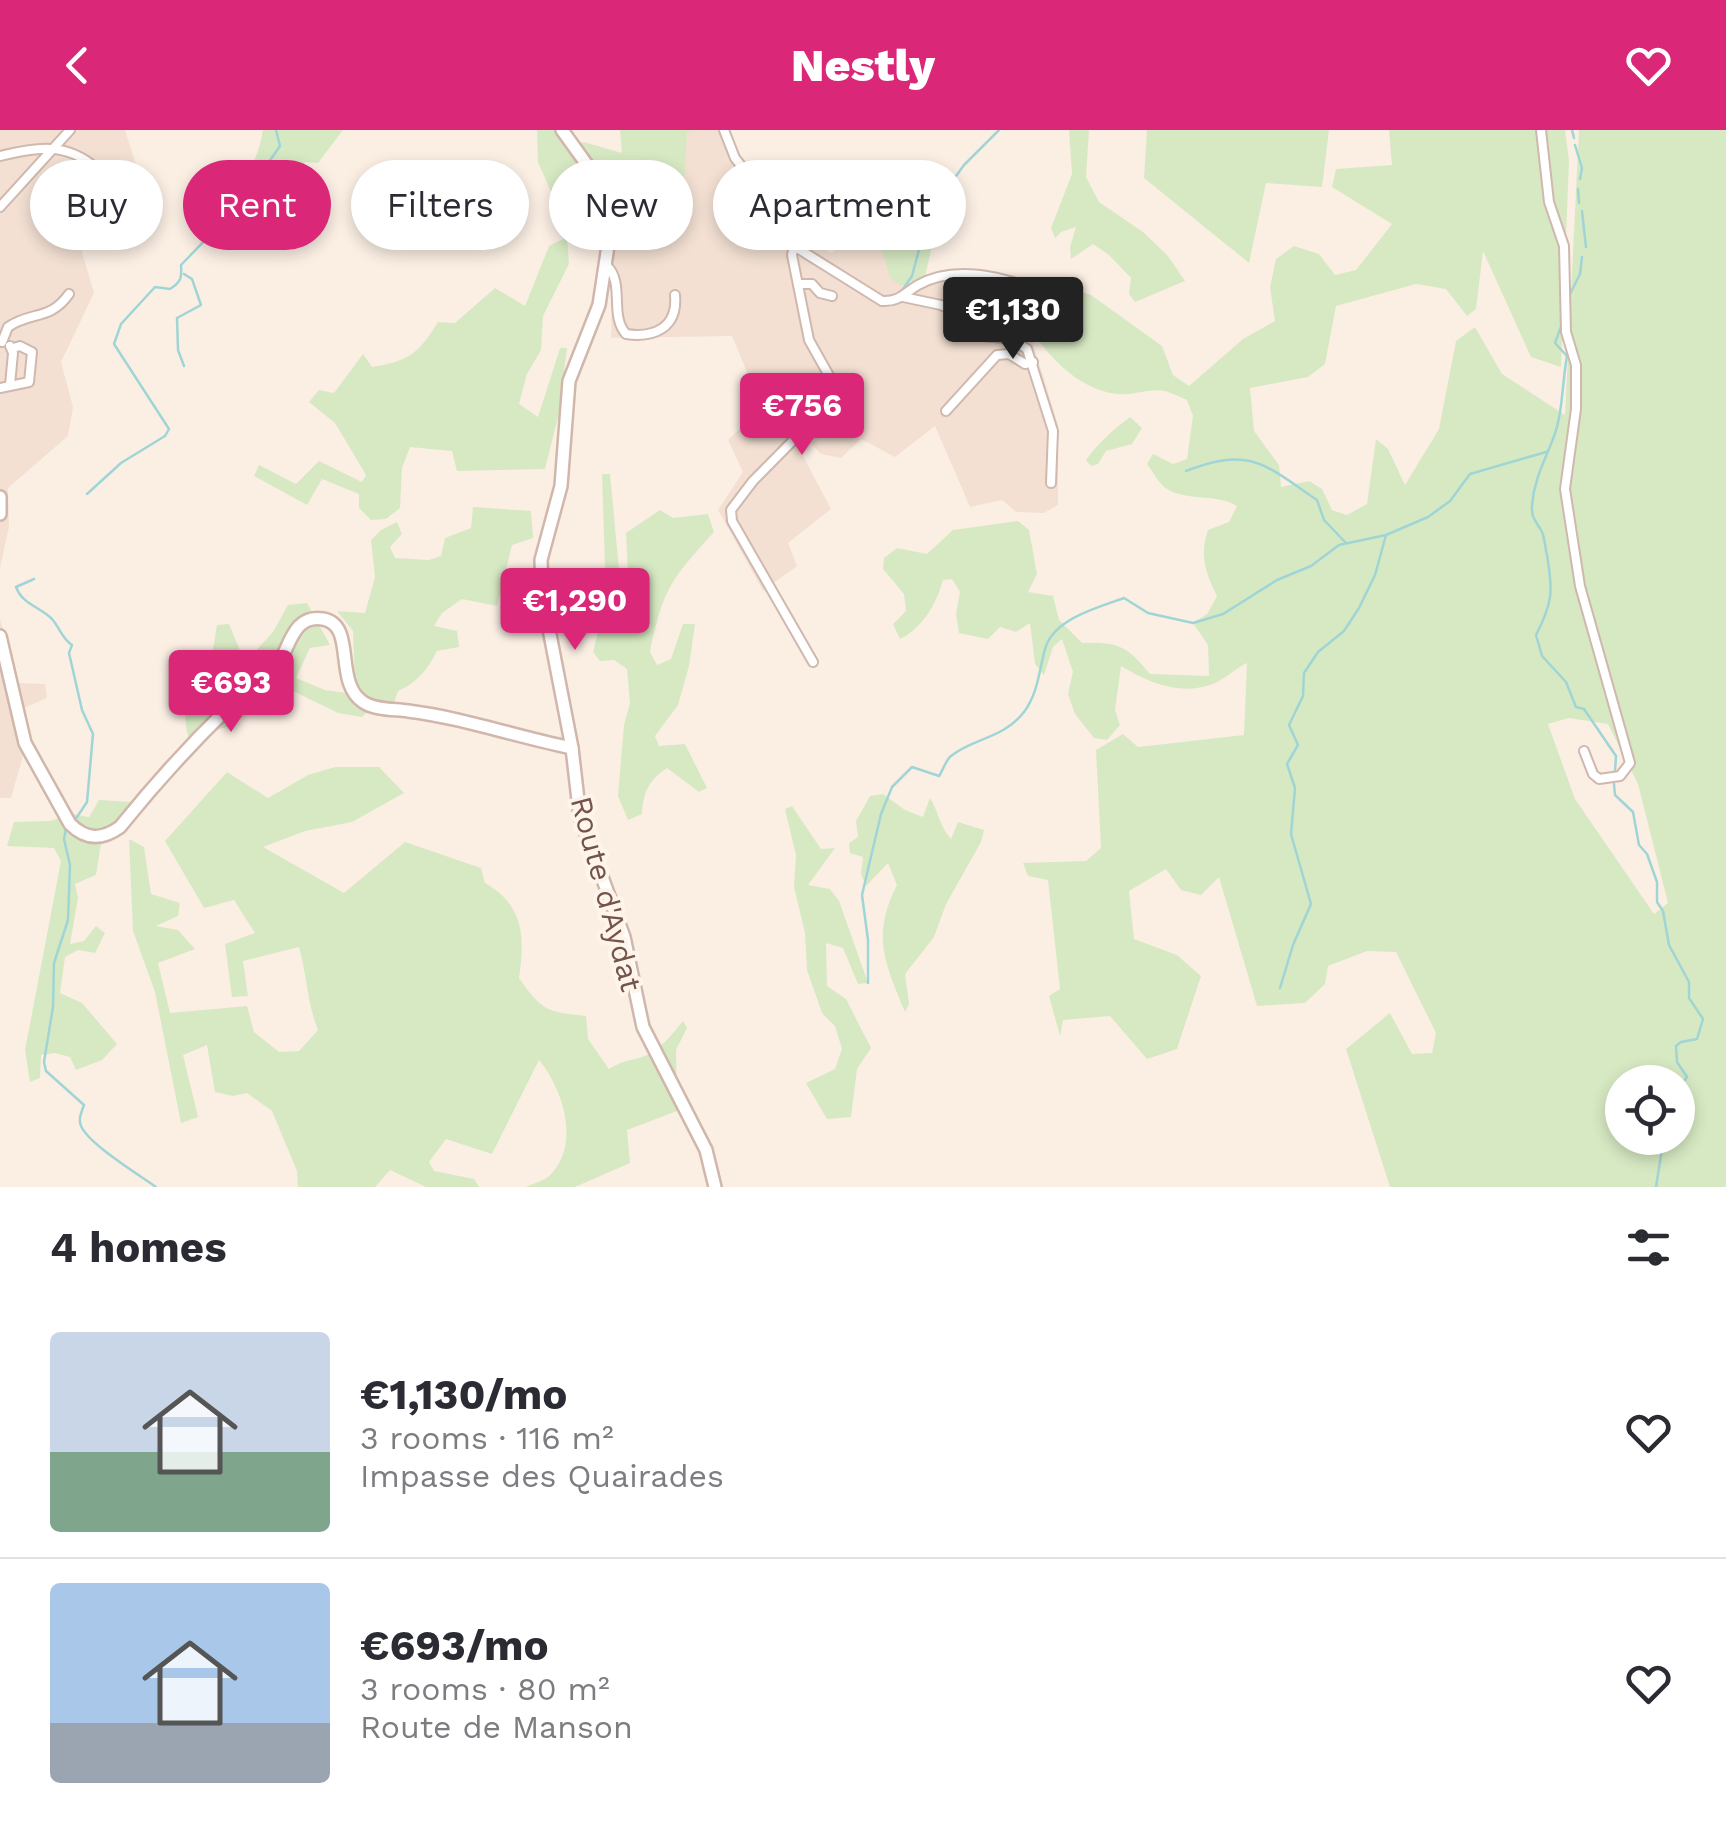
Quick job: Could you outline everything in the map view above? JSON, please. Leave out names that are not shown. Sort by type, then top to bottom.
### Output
[{"type":"main road","name":"Route d'Aydat","points":[[562,130],[590,167],[604,194],[610,226],[599,306],[570,381],[561,486],[540,560],[542,593],[572,748],[580,818],[624,936],[643,1027],[706,1150],[715,1187]]},
{"type":"main road","points":[[0,497],[0,514]]},
{"type":"main road","points":[[0,636],[31,755],[70,824],[76,831],[94,838],[120,827],[221,715],[266,680],[294,631],[321,618],[339,629],[350,688],[364,703],[430,714],[572,748]]},
{"type":"street","points":[[0,207],[70,130]]},
{"type":"street","points":[[724,130],[738,160]]},
{"type":"street","points":[[1541,130],[1549,202],[1564,246],[1566,332],[1576,365],[1576,410],[1565,490],[1580,586],[1630,763],[1620,776],[1600,779],[1593,774],[1584,750]]},
{"type":"street","points":[[0,156],[50,149],[78,153],[86,160]]},
{"type":"street","points":[[793,250],[809,340],[832,381],[835,398],[753,481],[731,510],[732,520],[812,662]]},
{"type":"street","points":[[800,250],[882,301],[904,297],[924,300],[952,310],[976,334],[1011,338],[1027,349],[1054,431],[1051,483]]},
{"type":"street","points":[[606,266],[615,275],[618,320],[626,334],[657,334],[664,330],[676,295]]},
{"type":"street","points":[[904,297],[918,284],[975,274],[1038,290]]},
{"type":"street","points":[[798,284],[812,284],[832,296]]},
{"type":"street","points":[[12,348],[5,386],[29,382],[32,363],[30,348],[12,348],[1,342],[8,327],[51,312],[69,294]]},
{"type":"street","points":[[946,411],[998,355],[1008,354],[1025,364],[1033,362]]},
{"type":"shaded area","points":[[0,130],[125,130],[135,160],[30,160],[30,250],[81,250],[94,293],[61,362],[73,407],[68,436],[8,488],[9,527],[0,568]]},
{"type":"shaded area","points":[[725,130],[739,160],[713,160],[713,250],[883,250],[901,286],[941,270],[1013,307],[1032,340],[1058,425],[1058,505],[1044,513],[1016,512],[1002,500],[970,507],[935,426],[895,457],[861,439],[841,458],[821,454],[809,441],[800,450],[831,509],[788,543],[797,566],[763,591],[718,510],[743,472],[728,440],[762,408],[732,336],[611,338],[613,250],[693,250],[693,160],[665,160],[687,133]]},
{"type":"shaded area","points":[[0,619],[18,683],[45,684],[47,698],[24,708],[27,742],[11,798],[0,798]]},
{"type":"green space","points":[[263,130],[343,130],[320,160],[254,160]]},
{"type":"green space","points":[[537,130],[559,130],[571,147],[584,142],[622,153],[620,130],[697,130],[687,133],[685,160],[549,160],[549,187],[538,162]]},
{"type":"green space","points":[[1069,130],[1089,130],[1086,177],[1099,202],[1143,232],[1168,256],[1185,281],[1135,302],[1129,294],[1131,278],[1093,244],[1071,259],[1076,227],[1055,238],[1051,228],[1072,174]]},
{"type":"green space","points":[[1147,130],[1329,130],[1322,187],[1266,183],[1249,263],[1144,178]]},
{"type":"green space","points":[[1389,130],[1565,130],[1569,160],[1561,367],[1531,357],[1483,251],[1476,309],[1467,316],[1446,289],[1416,284],[1336,306],[1325,364],[1308,377],[1250,388],[1254,431],[1279,465],[1281,487],[1309,481],[1322,489],[1332,510],[1347,515],[1367,504],[1376,439],[1388,449],[1405,485],[1439,429],[1456,341],[1475,327],[1502,374],[1565,415],[1579,130],[1726,130],[1726,1187],[1390,1187],[1346,1049],[1390,1013],[1412,1054],[1432,1053],[1436,1033],[1396,952],[1367,951],[1328,966],[1325,984],[1305,1003],[1257,1006],[1219,877],[1201,895],[1181,890],[1166,869],[1129,891],[1134,939],[1177,955],[1201,976],[1177,1049],[1147,1059],[1110,1016],[1063,1020],[1060,1036],[1049,996],[1060,989],[1048,880],[1028,876],[1023,863],[1086,861],[1101,848],[1096,750],[1123,734],[1138,747],[1244,735],[1247,663],[1213,684],[1189,689],[1154,682],[1121,666],[1115,710],[1120,725],[1107,740],[1094,738],[1075,714],[1068,694],[1073,672],[1062,639],[1053,647],[1044,675],[1035,664],[1030,623],[1016,632],[1000,627],[988,639],[959,633],[956,614],[960,592],[952,579],[943,580],[928,614],[908,635],[900,639],[893,624],[906,611],[904,594],[883,569],[884,558],[897,548],[927,554],[953,530],[1018,521],[1029,530],[1037,574],[1028,592],[1053,596],[1059,620],[1082,643],[1121,648],[1150,674],[1209,676],[1208,645],[1193,623],[1207,614],[1217,596],[1205,564],[1205,539],[1208,530],[1229,522],[1237,506],[1175,493],[1159,481],[1147,464],[1153,454],[1173,464],[1187,459],[1193,416],[1187,400],[1165,391],[1117,394],[1088,385],[1050,355],[1025,317],[1029,304],[1062,285],[1091,295],[1162,346],[1173,375],[1189,386],[1243,339],[1275,321],[1270,287],[1276,259],[1294,246],[1319,254],[1335,275],[1356,270],[1392,224],[1332,187],[1336,169],[1392,165]],"holes":[[[1569,718],[1608,724],[1638,784],[1668,903],[1654,914],[1575,799],[1548,724]]]},
{"type":"green space","points":[[549,246],[549,250],[568,250],[569,264],[543,316],[541,350],[527,374],[519,404],[538,417],[560,348],[567,348],[559,413],[545,469],[457,471],[452,451],[410,447],[402,468],[400,508],[386,519],[371,520],[359,508],[359,494],[322,479],[307,505],[254,476],[259,465],[296,484],[319,461],[362,482],[366,475],[335,423],[309,402],[319,390],[334,393],[363,354],[372,367],[411,354],[438,322],[455,323],[495,288],[525,306]]},
{"type":"green space","points":[[882,250],[931,250],[925,276],[901,286],[890,278]]},
{"type":"green space","points":[[1130,417],[1142,428],[1132,444],[1106,451],[1098,464],[1091,466],[1086,460]]},
{"type":"green space","points":[[602,474],[610,474],[620,580],[628,572],[626,533],[660,510],[673,518],[708,514],[714,532],[671,586],[659,613],[650,652],[657,665],[671,659],[683,624],[695,624],[678,705],[655,736],[659,746],[685,744],[707,788],[699,792],[667,768],[648,787],[642,814],[628,820],[618,796],[624,725],[630,703],[627,669],[614,660],[600,661],[593,652],[606,598]]},
{"type":"green space","points":[[473,507],[531,511],[533,538],[512,545],[497,606],[462,599],[442,613],[434,626],[457,631],[459,647],[437,651],[421,675],[398,691],[394,703],[370,699],[355,686],[353,631],[337,611],[365,613],[375,577],[371,540],[397,522],[402,534],[390,547],[395,558],[429,560],[441,556],[445,538],[471,528]]},
{"type":"green space","points":[[307,603],[330,645],[310,648],[296,678],[325,690],[346,693],[367,712],[362,717],[338,713],[293,691],[275,691],[250,704],[233,725],[189,738],[188,705],[211,657],[217,625],[229,624],[241,653],[251,656],[273,632],[288,605]]},
{"type":"green space","points":[[335,767],[379,767],[404,793],[352,822],[305,831],[263,847],[344,893],[405,842],[481,868],[485,883],[508,901],[519,923],[519,978],[546,1008],[586,1016],[588,1039],[609,1069],[652,1052],[683,1021],[687,1028],[676,1050],[677,1111],[627,1130],[630,1163],[575,1187],[526,1187],[548,1177],[558,1164],[566,1134],[561,1102],[539,1060],[492,1154],[446,1139],[429,1162],[434,1171],[474,1179],[479,1187],[426,1187],[390,1170],[375,1187],[298,1187],[297,1171],[272,1111],[247,1093],[233,1096],[215,1092],[207,1045],[183,1055],[198,1117],[181,1123],[155,992],[133,931],[129,839],[144,847],[151,894],[180,903],[178,916],[156,926],[178,930],[195,949],[158,963],[170,1013],[247,1006],[254,1032],[279,1052],[299,1051],[318,1030],[299,947],[243,961],[248,996],[232,997],[225,944],[255,933],[234,900],[204,908],[165,841],[227,772],[268,798],[308,775]]},
{"type":"green space","points":[[883,794],[923,817],[930,798],[951,839],[958,822],[984,830],[946,904],[934,937],[905,974],[909,1004],[905,1012],[887,964],[883,935],[884,919],[897,885],[888,863],[866,886],[861,874],[863,857],[850,853],[849,843],[858,837],[856,821],[870,796]]},
{"type":"green space","points":[[99,800],[132,802],[103,831],[96,875],[75,884],[78,898],[70,944],[84,941],[96,926],[105,933],[95,953],[78,950],[65,957],[60,993],[82,1003],[117,1044],[102,1060],[76,1070],[70,1057],[41,1055],[40,1078],[30,1082],[25,1050],[61,861],[54,848],[7,846],[14,822],[50,821],[72,814],[89,817]]},
{"type":"green space","points":[[792,806],[821,849],[835,848],[808,885],[830,889],[839,901],[868,983],[858,984],[843,948],[826,943],[827,986],[846,999],[871,1048],[857,1069],[851,1117],[827,1119],[806,1083],[835,1069],[842,1049],[835,1026],[822,1013],[807,970],[805,933],[794,887],[796,855],[785,809]]},
{"type":"waterway","points":[[87,494],[121,463],[165,436],[169,429],[114,344],[121,324],[155,287],[170,289],[176,284],[181,265],[239,205],[258,200],[262,172],[280,146],[276,130]]},
{"type":"waterway","points":[[901,292],[912,276],[920,246],[951,183],[999,130]]},
{"type":"waterway","points":[[1572,130],[1574,138]]},
{"type":"waterway","points":[[1575,145],[1582,168],[1580,179]]},
{"type":"waterway","points":[[1578,189],[1579,203]]},
{"type":"waterway","points":[[1582,211],[1586,247]]},
{"type":"waterway","points":[[1568,298],[1580,274],[1582,257]]},
{"type":"waterway","points":[[184,274],[192,279],[201,305],[177,318],[178,350],[184,366]]},
{"type":"waterway","points":[[1562,324],[1555,343],[1567,356],[1561,409],[1532,505],[1544,538],[1551,587],[1549,605],[1536,635],[1542,656],[1566,682],[1576,707],[1584,709],[1616,756],[1615,771]]},
{"type":"waterway","points":[[868,983],[862,895],[881,814],[892,787],[912,767],[939,776],[951,756],[1016,721],[1033,696],[1046,646],[1059,628],[1079,615],[1124,598],[1148,613],[1193,623],[1223,614],[1277,580],[1311,566],[1339,545],[1386,535],[1428,517],[1450,501],[1470,474],[1546,452]]},
{"type":"waterway","points":[[1186,471],[1226,460],[1269,468],[1317,500],[1324,520],[1346,543]]},
{"type":"waterway","points":[[1280,988],[1311,904],[1291,834],[1295,788],[1287,764],[1298,745],[1289,725],[1303,696],[1304,673],[1318,652],[1344,631],[1359,608],[1375,575],[1386,535]]},
{"type":"waterway","points":[[34,579],[16,587],[27,602],[52,619],[72,645],[69,653],[82,710],[93,734],[87,802],[75,820]]},
{"type":"waterway","points":[[1614,784],[1615,795],[1633,812],[1639,845],[1647,854],[1657,882],[1657,902],[1663,911],[1669,945],[1689,982],[1689,998],[1703,1019],[1697,1039],[1676,1046],[1679,1065]]},
{"type":"waterway","points":[[66,829],[64,839],[70,865],[68,920],[54,963],[46,1071],[84,1105],[80,1122],[90,1138],[156,1187]]},
{"type":"waterway","points":[[1656,1187],[1661,1155]]}]
